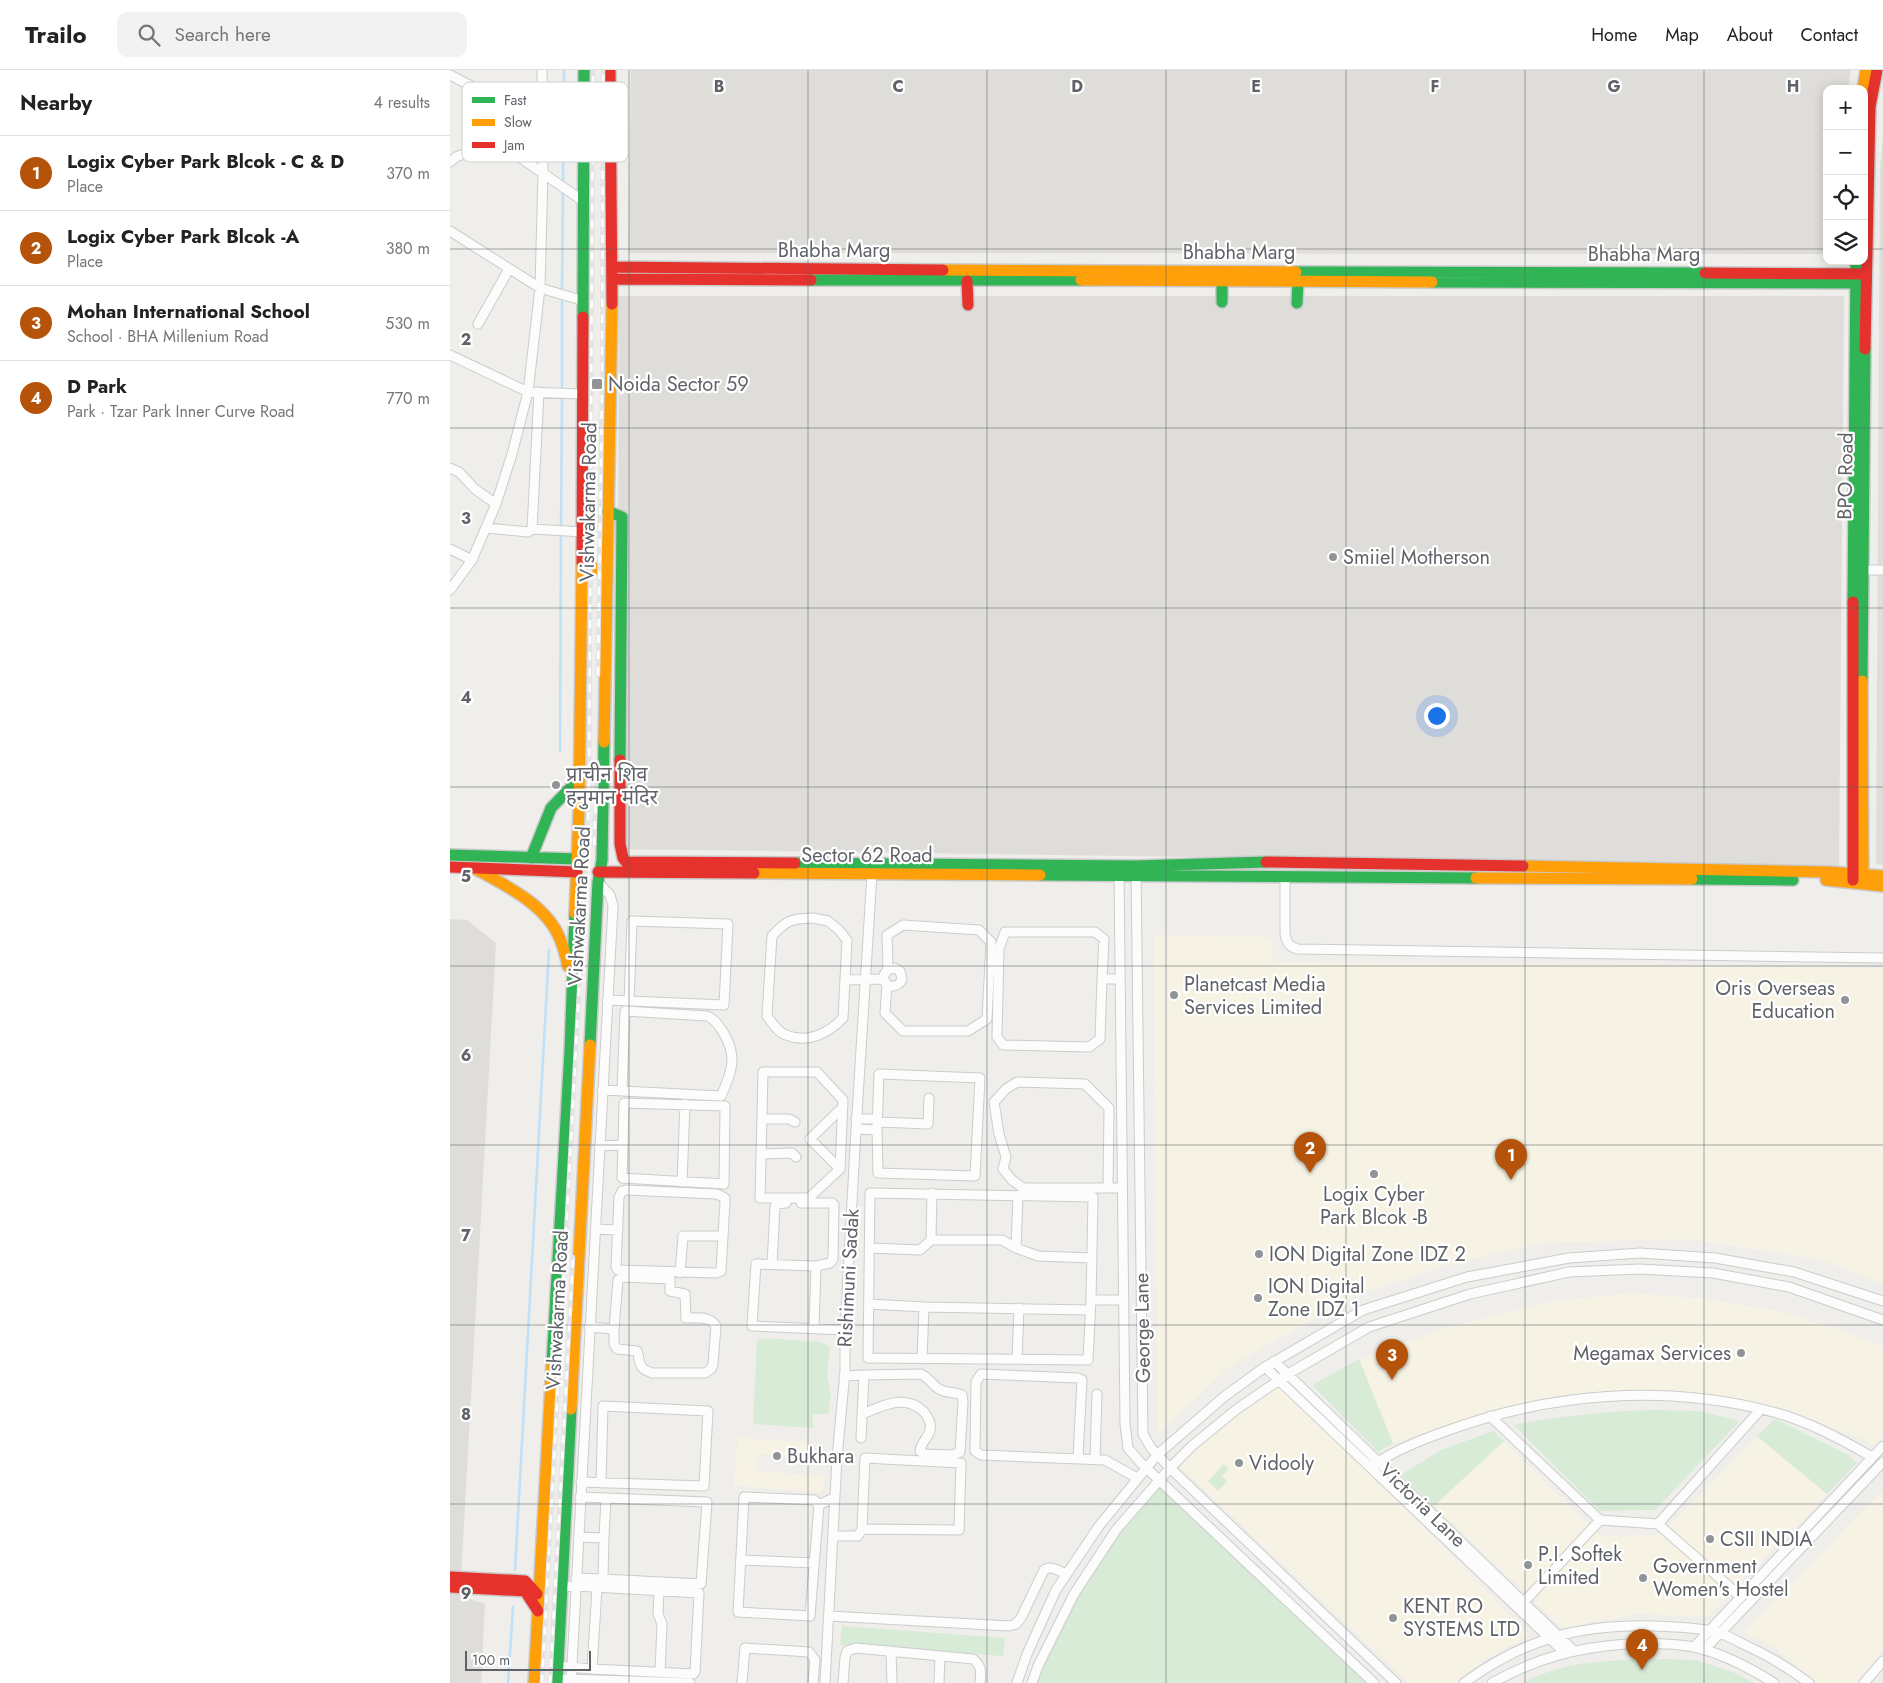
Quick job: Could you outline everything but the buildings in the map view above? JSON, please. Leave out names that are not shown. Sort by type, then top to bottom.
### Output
[{"type":"street","points":[[1864,85],[1866,70]]},
{"type":"street","name":"BPO Road","points":[[1858,879],[1858,570],[1861,279],[1870,107],[1877,70]]},
{"type":"street","points":[[450,75],[463,82]]},
{"type":"street","points":[[527,162],[583,201]]},
{"type":"street","points":[[450,590],[472,560],[496,504],[512,454],[528,392],[540,288],[543,162]]},
{"type":"street","name":"Vishwakarma Road","points":[[534,1683],[570,1051],[571,975],[578,859],[583,565],[583,162]]},
{"type":"street","name":"Vishwakarma Road","points":[[557,1681],[598,877],[602,860],[605,591],[612,279],[611,162]]},
{"type":"street","points":[[450,231],[540,288],[584,301]]},
{"type":"street","name":"BPO Road","points":[[1857,265],[1861,279]]},
{"type":"street","name":"Bhabha Marg","points":[[612,267],[1861,279]]},
{"type":"street","points":[[647,267],[647,280]]},
{"type":"street","points":[[478,324],[509,269]]},
{"type":"street","name":"Bhabha Marg","points":[[612,279],[1298,282],[1861,279]]},
{"type":"street","points":[[967,281],[968,305]]},
{"type":"street","points":[[1222,281],[1222,302]]},
{"type":"street","points":[[1297,303],[1298,282]]},
{"type":"street","points":[[450,355],[528,392],[582,394]]},
{"type":"street","points":[[532,529],[539,392]]},
{"type":"street","points":[[450,468],[459,472],[475,489],[496,504]]},
{"type":"street","points":[[603,761],[618,760],[621,627],[622,517],[607,511]]},
{"type":"street","points":[[486,528],[528,532],[532,529],[583,532]]},
{"type":"street","points":[[450,549],[472,560]]},
{"type":"street","points":[[583,565],[587,569],[595,570],[606,566]]},
{"type":"street","points":[[1858,570],[1883,570]]},
{"type":"street","points":[[582,592],[587,587],[594,585],[601,587],[605,591]]},
{"type":"street","points":[[605,622],[621,627]]},
{"type":"street","name":"Sector 62 Road","points":[[618,760],[619,838],[621,856],[626,862],[872,874],[1119,871]]},
{"type":"street","points":[[530,858],[552,808],[580,778]]},
{"type":"street","points":[[450,855],[578,859]]},
{"type":"street","points":[[1136,871],[1283,862],[1858,879],[1883,886]]},
{"type":"street","points":[[450,867],[577,872]]},
{"type":"street","points":[[474,868],[520,893],[544,915],[560,938],[571,975]]},
{"type":"street","name":"Sector 62 Road","points":[[598,877],[765,868],[1136,871]]},
{"type":"street","name":"George Lane","points":[[1119,871],[1125,1424],[1128,1448],[1146,1468],[1160,1479],[1374,1683]]},
{"type":"street","points":[[1136,871],[1285,877],[1826,880],[1883,876]]},
{"type":"street","name":"George Lane","points":[[1136,871],[1144,1434],[1157,1455],[1170,1468],[1396,1683]]},
{"type":"street","name":"Rishimuni Sadak","points":[[826,1683],[835,1497],[844,1376],[855,1133],[872,874]]},
{"type":"street","points":[[571,1681],[612,906],[610,894],[598,877]]},
{"type":"street","points":[[1285,877],[1286,942],[1291,947],[1298,949],[1883,958]]},
{"type":"street","points":[[812,918],[828,921],[839,930],[847,940],[845,980],[843,1018],[834,1028],[820,1036],[800,1038],[785,1035],[774,1026],[767,1016],[772,936],[784,923],[795,919],[812,918]]},
{"type":"street","points":[[607,1000],[629,1001],[724,1005],[728,924],[632,921],[629,1001]]},
{"type":"street","points":[[903,925],[979,930],[991,942],[987,1019],[968,1031],[903,1031],[885,1013],[886,978],[887,935],[903,925]]},
{"type":"street","points":[[1004,932],[1096,932],[1104,940],[1102,979],[1100,1039],[1089,1047],[1003,1045],[996,1037],[999,949],[1004,932]]},
{"type":"street","points":[[845,980],[886,978]]},
{"type":"street","points":[[1102,979],[1120,979]]},
{"type":"street","points":[[602,1090],[722,1096],[732,1068],[732,1049],[714,1019],[706,1016],[625,1011],[622,1090]]},
{"type":"street","points":[[763,1072],[817,1072],[843,1100],[840,1169],[808,1198],[760,1198],[762,1119],[763,1072]]},
{"type":"street","points":[[879,1074],[980,1078],[976,1176],[878,1173],[878,1124],[879,1074]]},
{"type":"street","points":[[1108,1188],[1109,1108],[1090,1087],[1085,1084],[1017,1082],[1006,1088],[994,1102],[999,1134],[1006,1157],[1003,1169],[1012,1180],[1023,1188],[1108,1188],[1122,1188]]},
{"type":"street","points":[[856,1119],[878,1124],[928,1124],[929,1098]]},
{"type":"street","points":[[624,1103],[724,1106],[724,1184],[622,1178],[623,1145],[624,1103]]},
{"type":"street","points":[[682,1182],[685,1104]]},
{"type":"street","points":[[840,1169],[810,1139],[842,1107]]},
{"type":"street","points":[[762,1119],[789,1119],[795,1122]]},
{"type":"street","points":[[841,1137],[878,1124]]},
{"type":"street","points":[[599,1146],[623,1145]]},
{"type":"street","points":[[761,1154],[792,1153],[796,1157]]},
{"type":"street","points":[[622,1191],[717,1194],[725,1198],[720,1271],[716,1273],[618,1270],[616,1267],[618,1230],[622,1191]]},
{"type":"street","points":[[870,1193],[932,1193],[1093,1197],[1088,1360],[868,1358],[870,1193]]},
{"type":"street","points":[[931,1240],[932,1193]]},
{"type":"street","points":[[1016,1248],[1018,1196]]},
{"type":"street","points":[[772,1264],[776,1204],[832,1203],[835,1209],[833,1258],[830,1263],[816,1266],[756,1264],[752,1326],[845,1330]]},
{"type":"street","points":[[560,1224],[568,1229],[581,1224]]},
{"type":"street","points":[[594,1229],[618,1230]]},
{"type":"street","points":[[680,1273],[684,1236],[723,1236]]},
{"type":"street","points":[[559,1244],[568,1238],[580,1243]]},
{"type":"street","points":[[870,1248],[920,1250],[931,1240],[1002,1240],[1016,1248],[1038,1256],[1092,1258]]},
{"type":"street","points":[[1017,1683],[1027,1654],[1056,1590],[1099,1526],[1157,1455],[1225,1396],[1265,1367],[1363,1310],[1467,1277],[1569,1258],[1640,1253],[1715,1258],[1794,1272],[1883,1301]]},
{"type":"street","points":[[814,1328],[816,1266]]},
{"type":"street","points":[[1032,1683],[1038,1666],[1074,1594],[1116,1530],[1170,1468],[1193,1445],[1237,1408],[1288,1374],[1369,1327],[1470,1294],[1570,1272],[1639,1269],[1713,1273],[1789,1287],[1883,1320]]},
{"type":"street","points":[[623,1277],[670,1278],[670,1291],[685,1294],[686,1318],[708,1319],[713,1321],[716,1326],[713,1364],[711,1369],[705,1372],[652,1373],[644,1370],[640,1364],[637,1351],[617,1349],[614,1344],[614,1328],[618,1280],[623,1277]]},
{"type":"street","points":[[1091,1300],[1124,1300]]},
{"type":"street","points":[[869,1304],[924,1308],[1090,1310]]},
{"type":"street","points":[[922,1359],[924,1308]]},
{"type":"street","points":[[1018,1360],[1019,1308]]},
{"type":"street","points":[[589,1327],[614,1328]]},
{"type":"street","name":"Victoria Lane","points":[[1274,1361],[1374,1464],[1569,1651]]},
{"type":"street","name":"Victoria Lane","points":[[1265,1367],[1524,1602],[1554,1637]]},
{"type":"street","points":[[844,1376],[922,1374],[943,1391],[962,1394],[960,1452],[953,1455],[924,1454],[920,1450],[921,1444],[930,1430],[929,1418],[921,1409],[910,1403],[895,1402],[862,1414]]},
{"type":"street","points":[[1078,1458],[1082,1380],[1078,1378],[980,1374],[976,1382],[975,1451],[981,1455],[1105,1460],[1137,1478]]},
{"type":"street","points":[[862,1438],[864,1375]]},
{"type":"street","points":[[1095,1459],[1097,1394]]},
{"type":"street","points":[[1374,1464],[1391,1453],[1427,1438],[1490,1416],[1556,1401],[1590,1397],[1651,1396],[1709,1399],[1761,1409],[1824,1430],[1872,1457]]},
{"type":"street","points":[[581,1482],[704,1486],[708,1411],[585,1406]]},
{"type":"street","points":[[601,1483],[603,1406]]},
{"type":"street","points":[[1658,1524],[1761,1409]]},
{"type":"street","points":[[1490,1416],[1600,1520],[1658,1524],[1740,1597]]},
{"type":"street","points":[[1694,1647],[1883,1446]]},
{"type":"street","points":[[833,1536],[858,1536],[862,1529],[865,1458],[960,1463],[959,1530],[862,1529]]},
{"type":"street","points":[[1704,1650],[1883,1462]]},
{"type":"street","points":[[1850,1481],[1858,1488]]},
{"type":"street","points":[[561,1587],[576,1582],[603,1579],[701,1584],[707,1502],[580,1497]]},
{"type":"street","points":[[744,1497],[814,1500],[819,1505],[810,1616],[738,1612],[742,1560],[744,1497]]},
{"type":"street","points":[[819,1505],[835,1497]]},
{"type":"street","points":[[603,1579],[606,1498]]},
{"type":"street","points":[[1524,1602],[1600,1520]]},
{"type":"street","points":[[578,1537],[604,1538]]},
{"type":"street","points":[[742,1560],[814,1563]]},
{"type":"street","points":[[829,1616],[1009,1626],[1016,1624],[1021,1618],[1044,1570],[1048,1567],[1067,1574]]},
{"type":"street","points":[[450,1578],[525,1581],[539,1595]]},
{"type":"street","points":[[557,1666],[693,1674],[695,1672],[699,1593],[597,1588],[576,1582]]},
{"type":"street","points":[[450,1588],[525,1591],[538,1611]]},
{"type":"street","points":[[592,1669],[597,1588]]},
{"type":"street","points":[[659,1591],[658,1614],[662,1624],[660,1672]]},
{"type":"street","points":[[1635,1626],[1635,1644]]},
{"type":"street","points":[[1464,1683],[1488,1666],[1533,1644],[1554,1637],[1598,1628],[1635,1626],[1681,1627],[1721,1634],[1763,1654],[1797,1673],[1809,1683]]},
{"type":"street","points":[[1492,1683],[1534,1662],[1569,1651],[1635,1644],[1668,1644],[1694,1647],[1732,1660],[1774,1683]]},
{"type":"street","points":[[742,1683],[744,1648],[808,1652],[815,1660],[814,1683]]},
{"type":"street","points":[[844,1683],[847,1651],[856,1648],[973,1659],[979,1663],[981,1670],[980,1683]]},
{"type":"street","points":[[891,1651],[892,1683]]},
{"type":"street","points":[[939,1683],[940,1656]]},
{"type":"street","points":[[1864,1683],[1883,1661]]},
{"type":"street","points":[[557,1681],[690,1683]]},
{"type":"shaded area","points":[[631,70],[1851,70],[1849,85],[1823,85],[1823,254],[628,253]]},
{"type":"shaded area","points":[[1883,138],[1883,865],[1876,864],[1880,167]]},
{"type":"shaded area","points":[[619,296],[1844,296],[1839,866],[617,849]]},
{"type":"shaded area","points":[[450,919],[467,920],[496,943],[460,1596],[485,1604],[481,1683],[450,1683]]},
{"type":"shaded area","points":[[1154,935],[1271,937],[1273,962],[1883,968],[1883,1284],[1826,1261],[1689,1239],[1541,1243],[1447,1265],[1352,1297],[1229,1367],[1158,1434]]},
{"type":"shaded area","points":[[1633,1293],[1708,1299],[1774,1310],[1848,1332],[1883,1347],[1883,1436],[1875,1445],[1790,1410],[1731,1397],[1631,1390],[1556,1396],[1491,1410],[1393,1443],[1359,1359],[1449,1327],[1554,1301]]},
{"type":"shaded area","points":[[1274,1383],[1285,1386],[1530,1635],[1480,1662],[1455,1683],[1409,1683],[1176,1463]]},
{"type":"shaded area","points":[[1757,1436],[1827,1494],[1707,1617],[1636,1614],[1563,1628],[1434,1506],[1504,1441],[1600,1536],[1661,1535]]},
{"type":"shaded area","points":[[738,1438],[807,1442],[806,1457],[757,1454],[755,1471],[824,1476],[823,1492],[734,1486]]},
{"type":"shaded area","points":[[1883,1490],[1883,1651],[1854,1683],[1816,1683],[1774,1647],[1743,1633]]},
{"type":"green space","points":[[764,1338],[820,1342],[830,1346],[827,1377],[831,1395],[828,1414],[813,1414],[813,1428],[753,1424],[757,1340]]},
{"type":"green space","points":[[1359,1359],[1393,1443],[1378,1452],[1312,1385]]},
{"type":"green space","points":[[1655,1410],[1699,1411],[1740,1421],[1655,1510],[1600,1511],[1514,1425],[1584,1414]]},
{"type":"green space","points":[[1775,1419],[1848,1455],[1857,1463],[1827,1494],[1757,1436]]},
{"type":"green space","points":[[1493,1431],[1504,1441],[1434,1506],[1401,1475],[1441,1450]]},
{"type":"green space","points":[[1224,1464],[1229,1469],[1222,1476],[1227,1482],[1218,1491],[1208,1481]]},
{"type":"green space","points":[[1160,1479],[1374,1683],[1033,1683],[1068,1607],[1109,1540]]},
{"type":"green space","points":[[842,1626],[1005,1638],[1003,1656],[840,1645]]},
{"type":"green space","points":[[1668,1659],[1696,1660],[1735,1673],[1754,1683],[1523,1683],[1539,1675],[1575,1665],[1594,1662]]},
{"type":"waterway","points":[[564,70],[564,82]]},
{"type":"waterway","points":[[563,162],[563,185]]},
{"type":"waterway","points":[[562,292],[563,190]]},
{"type":"waterway","points":[[562,298],[562,390]]},
{"type":"waterway","points":[[561,527],[562,395]]},
{"type":"waterway","points":[[560,751],[561,533]]},
{"type":"waterway","points":[[515,1570],[549,950]]},
{"type":"waterway","points":[[508,1683],[513,1607]]},
{"type":"railway","points":[[593,70],[593,82]]},
{"type":"railway","points":[[603,70],[603,82]]},
{"type":"railway","points":[[542,1683],[589,804],[592,162]]},
{"type":"railway","points":[[598,675],[603,162]]},
{"type":"railway","points":[[594,845],[597,762]]},
{"type":"railway","points":[[550,1683],[573,1257]]},
{"type":"traffic: fast","points":[[584,70],[584,82]]},
{"type":"traffic: fast","points":[[583,317],[584,162]]},
{"type":"traffic: fast","points":[[1853,602],[1856,265]]},
{"type":"traffic: fast","points":[[1296,272],[1705,273]]},
{"type":"traffic: fast","points":[[811,280],[1081,280]]},
{"type":"traffic: fast","points":[[1222,281],[1222,302]]},
{"type":"traffic: fast","points":[[1297,303],[1298,282]]},
{"type":"traffic: fast","points":[[1432,282],[1866,283]]},
{"type":"traffic: fast","points":[[1862,681],[1865,349]]},
{"type":"traffic: fast","points":[[607,511],[622,517],[620,760]]},
{"type":"traffic: fast","points":[[590,1045],[598,882],[602,860],[604,742]]},
{"type":"traffic: fast","points":[[531,858],[551,808],[580,778]]},
{"type":"traffic: fast","points":[[450,855],[578,859]]},
{"type":"traffic: fast","points":[[795,863],[1136,866],[1266,862]]},
{"type":"traffic: fast","points":[[1040,875],[1476,878]]},
{"type":"traffic: fast","points":[[1692,879],[1793,880]]},
{"type":"traffic: fast","points":[[552,1364],[570,1051],[575,913]]},
{"type":"traffic: fast","points":[[557,1683],[571,1409]]},
{"type":"traffic: slow","points":[[1864,85],[1866,70]]},
{"type":"traffic: slow","points":[[943,270],[1296,272]]},
{"type":"traffic: slow","points":[[1081,280],[1432,282]]},
{"type":"traffic: slow","points":[[604,742],[612,304]]},
{"type":"traffic: slow","points":[[575,913],[579,810],[582,563]]},
{"type":"traffic: slow","points":[[583,565],[594,570],[606,566]]},
{"type":"traffic: slow","points":[[1862,681],[1863,882]]},
{"type":"traffic: slow","points":[[1523,866],[1828,872],[1883,876]]},
{"type":"traffic: slow","points":[[474,868],[524,897],[545,916],[554,927],[560,939],[568,966]]},
{"type":"traffic: slow","points":[[754,873],[1040,875]]},
{"type":"traffic: slow","points":[[1476,878],[1692,879]]},
{"type":"traffic: slow","points":[[1826,880],[1883,886]]},
{"type":"traffic: slow","points":[[571,1409],[590,1045]]},
{"type":"traffic: slow","points":[[534,1683],[552,1364]]},
{"type":"traffic: jam","points":[[610,70],[610,82]]},
{"type":"traffic: jam","points":[[1865,349],[1870,107],[1877,70]]},
{"type":"traffic: jam","points":[[611,162],[612,304]]},
{"type":"traffic: jam","points":[[612,267],[943,270]]},
{"type":"traffic: jam","points":[[1705,273],[1866,274]]},
{"type":"traffic: jam","points":[[612,279],[811,280]]},
{"type":"traffic: jam","points":[[967,281],[968,305]]},
{"type":"traffic: jam","points":[[582,563],[583,317]]},
{"type":"traffic: jam","points":[[1853,602],[1853,880]]},
{"type":"traffic: jam","points":[[620,760],[620,844],[623,858],[626,862],[795,863]]},
{"type":"traffic: jam","points":[[1266,862],[1523,866]]},
{"type":"traffic: jam","points":[[450,867],[577,872]]},
{"type":"traffic: jam","points":[[598,872],[754,873]]},
{"type":"traffic: jam","points":[[450,1577],[525,1581],[537,1594]]},
{"type":"traffic: jam","points":[[450,1587],[525,1591],[538,1611]]},
{"type":"place","name":"Noida Sector 59","points":[[597,384]]},
{"type":"place","name":"Smiiel Motherson","points":[[1333,557]]},
{"type":"place","name":"प्राचीन शिव हनुमान मंदिर","points":[[556,785]]},
{"type":"place","name":"Planetcast Media Services Limited","points":[[1174,995]]},
{"type":"place","name":"Oris Overseas Education","points":[[1845,1000]]},
{"type":"place","name":"Logix Cyber Park Blcok -A","points":[[1310,1173]]},
{"type":"place","name":"Logix Cyber Park Blcok -B","points":[[1374,1174]]},
{"type":"place","name":"Logix Cyber Park Blcok - C & D","points":[[1511,1180]]},
{"type":"place","name":"ION Digital Zone IDZ 2","points":[[1259,1254]]},
{"type":"place","name":"ION Digital Zone IDZ 1","points":[[1258,1298]]},
{"type":"place","name":"Megamax Services","points":[[1741,1353]]},
{"type":"place","name":"Mohan International School","points":[[1392,1380]]},
{"type":"place","name":"Bukhara","points":[[777,1456]]},
{"type":"place","name":"Vidooly","points":[[1239,1463]]},
{"type":"place","name":"CSII INDIA","points":[[1710,1539]]},
{"type":"place","name":"P.I. Softek Limited","points":[[1528,1565]]},
{"type":"place","name":"Government Women's Hostel","points":[[1643,1578]]},
{"type":"place","name":"KENT RO SYSTEMS LTD","points":[[1393,1618]]},
{"type":"place","name":"D Park","points":[[1642,1670]]}]
